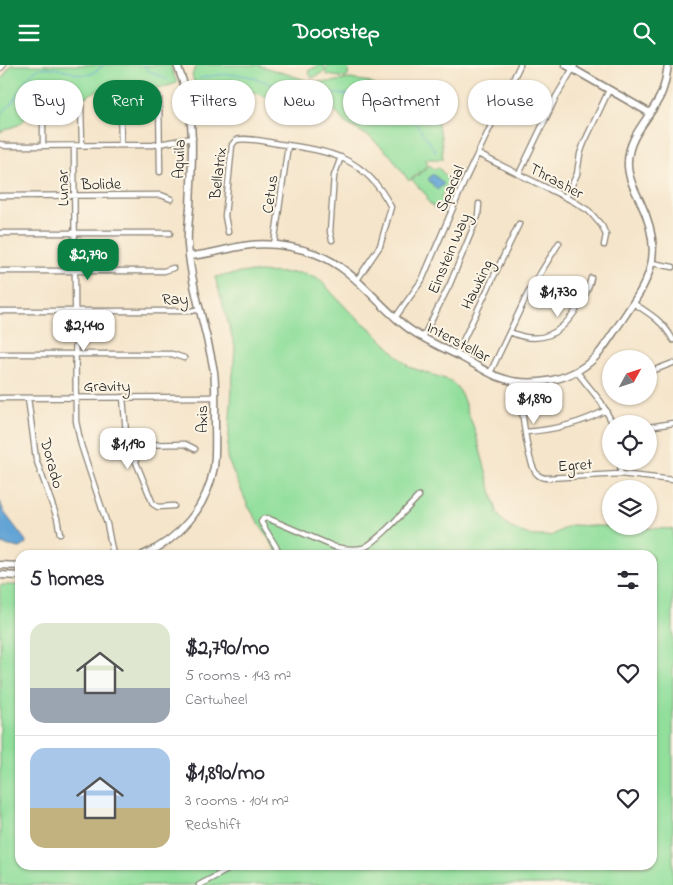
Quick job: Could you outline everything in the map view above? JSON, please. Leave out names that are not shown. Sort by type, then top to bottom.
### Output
[{"type":"street","name":"Aquila","points":[[177,65],[189,102],[193,138],[189,256]]},
{"type":"street","name":"Spacial","points":[[395,318],[422,280],[478,153],[520,65]]},
{"type":"street","points":[[566,65],[574,67],[650,113]]},
{"type":"street","name":"Interstellar","points":[[189,256],[252,245],[291,247],[317,255],[337,265],[357,279],[395,318],[423,337],[490,373],[519,381],[540,382],[554,380],[577,371],[600,353],[646,281],[652,263],[653,252],[650,227],[633,186],[627,164],[628,154],[635,135],[662,92],[668,65]]},
{"type":"street","points":[[519,174],[556,97],[574,67]]},
{"type":"street","points":[[566,197],[577,174],[584,143],[610,90]]},
{"type":"street","points":[[121,145],[119,97],[123,93],[158,94],[160,172]]},
{"type":"street","points":[[43,146],[43,108],[47,102],[82,103],[82,145]]},
{"type":"street","points":[[0,144],[6,146],[153,145],[193,138]]},
{"type":"street","name":"Bellatrix","points":[[228,232],[225,216],[233,142],[240,139],[329,152],[354,164],[366,173],[385,195],[392,207],[380,246],[357,279]]},
{"type":"street","name":"Cetus","points":[[274,245],[288,145]]},
{"type":"street","name":"Lunar","points":[[74,146],[74,397],[76,421],[81,445],[107,524],[112,550]]},
{"type":"street","name":"Thrasher","points":[[478,153],[566,197],[589,211],[596,218],[606,235],[604,245]]},
{"type":"street","points":[[332,241],[330,232],[334,176],[341,157]]},
{"type":"street","name":"Bolide","points":[[0,195],[161,195],[171,199]]},
{"type":"street","name":"Einstein Way","points":[[423,337],[450,284],[478,216],[479,204]]},
{"type":"street","name":"Hawking","points":[[456,355],[519,223]]},
{"type":"street","points":[[0,233],[170,233]]},
{"type":"street","points":[[490,373],[528,293],[559,243]]},
{"type":"street","name":"Axis","points":[[152,550],[181,530],[194,516],[204,497],[214,465],[214,371],[189,256]]},
{"type":"street","points":[[652,263],[673,267]]},
{"type":"street","points":[[0,271],[164,271],[173,268]]},
{"type":"street","points":[[510,332],[529,338],[540,338],[560,330],[568,322],[589,289],[591,279]]},
{"type":"street","points":[[633,303],[658,320],[673,340]]},
{"type":"street","name":"Ray","points":[[0,311],[191,311],[200,309]]},
{"type":"street","points":[[0,354],[172,354],[184,358]]},
{"type":"street","points":[[658,369],[673,363]]},
{"type":"street","points":[[577,371],[608,415]]},
{"type":"street","points":[[519,381],[525,432],[544,431],[574,424],[606,410]]},
{"type":"street","points":[[123,397],[129,445],[153,504],[158,507],[174,506]]},
{"type":"street","name":"Gravity","points":[[0,398],[215,397]]},
{"type":"street","name":"Dorado","points":[[28,398],[36,459],[57,518],[60,534]]},
{"type":"street","points":[[657,426],[673,423]]},
{"type":"street","name":"Egret","points":[[525,432],[534,469],[538,476],[547,478],[620,474],[673,480]]},
{"type":"street","points":[[129,445],[185,444],[196,449]]},
{"type":"street","points":[[278,550],[261,522],[263,519],[267,518],[336,547],[347,549],[362,548],[373,542],[419,496]]},
{"type":"street","points":[[15,565],[1,564],[0,575],[15,576]]},
{"type":"street","points":[[199,885],[228,870]]},
{"type":"green space","points":[[11,65],[170,65],[176,80],[172,80],[172,85],[162,87],[162,80],[93,80],[93,93],[83,97],[83,80],[15,80],[15,125],[18,125],[0,132],[0,92],[2,89],[0,82]]},
{"type":"green space","points":[[201,65],[258,65],[306,80],[265,80],[265,97],[255,93],[255,80],[194,80],[192,75],[196,67]]},
{"type":"green space","points":[[323,65],[326,70],[328,65],[349,65],[348,76],[346,78],[327,75],[326,71],[312,78],[308,71]]},
{"type":"green space","points":[[343,80],[343,120],[333,108],[333,82]]},
{"type":"green space","points":[[349,125],[438,125],[443,159],[426,159],[428,165],[409,181],[391,156],[370,137]]},
{"type":"green space","points":[[430,165],[435,170],[438,167],[452,183],[440,197],[445,201],[436,210],[426,199],[428,197],[412,180]]},
{"type":"green space","points":[[247,272],[304,273],[320,280],[349,311],[372,330],[409,367],[451,381],[460,391],[475,431],[497,512],[503,522],[511,528],[532,536],[551,536],[570,525],[602,526],[602,535],[657,535],[657,528],[673,529],[673,885],[0,885],[0,585],[15,585],[15,870],[657,870],[657,550],[276,550],[248,506],[227,458],[235,347],[215,277]]},
{"type":"water","points":[[433,174],[444,184],[437,190],[428,179]]},
{"type":"water","points":[[0,501],[4,512],[26,541],[25,545],[20,548],[0,544]]},
{"type":"waterway","points":[[0,114],[12,103],[24,82],[34,71],[41,68],[55,68],[85,75],[91,74],[104,65]]},
{"type":"waterway","points":[[143,65],[151,72],[168,80]]},
{"type":"waterway","points":[[199,78],[241,75],[296,92],[349,95],[379,101],[397,109],[413,121],[436,152]]}]
